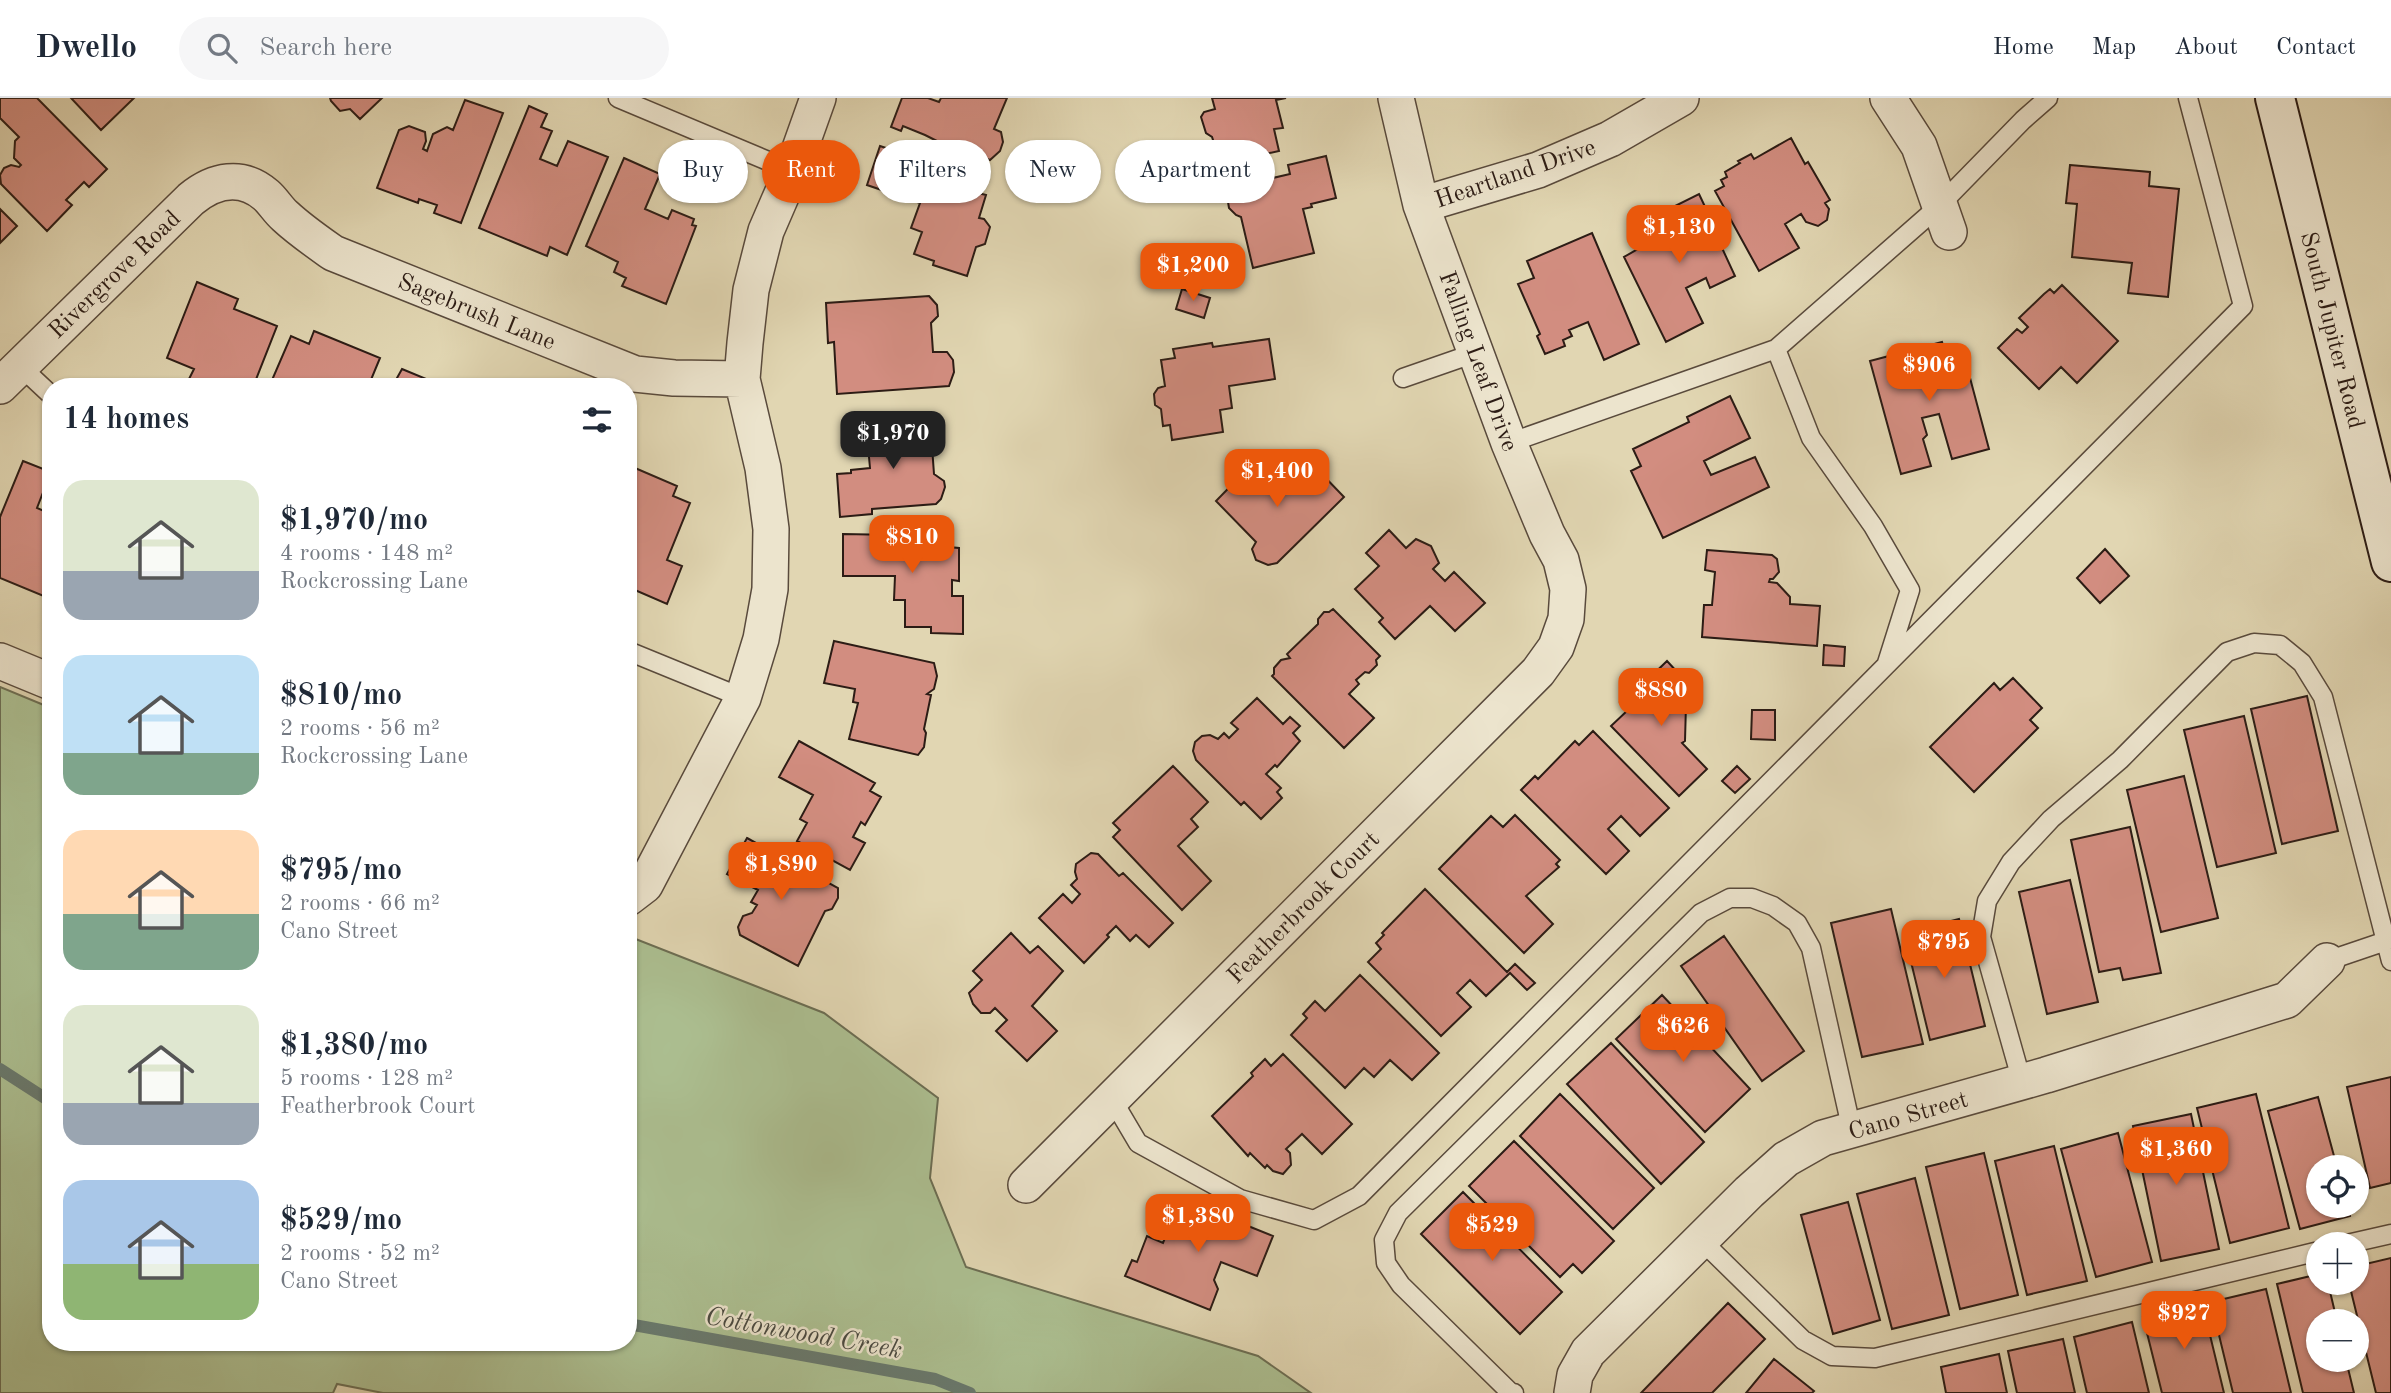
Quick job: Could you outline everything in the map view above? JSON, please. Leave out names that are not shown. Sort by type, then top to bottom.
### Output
[{"type":"street","points":[[803,140],[818,98]]},
{"type":"street","name":"Falling Leaf Drive","points":[[1396,98],[1421,205],[1509,443],[1547,534],[1561,560],[1568,589],[1566,619]]},
{"type":"street","name":"Heartland Drive","points":[[1421,205],[1538,170],[1610,139],[1681,98]]},
{"type":"street","points":[[1888,98],[1919,146],[1944,219]]},
{"type":"street","name":"South Jupiter Road","points":[[2279,99],[2391,562]]},
{"type":"street","name":"Sagebrush Lane","points":[[238,181],[254,186],[303,232],[333,253],[635,374],[674,378],[741,379]]},
{"type":"street","name":"Rivergrove Road","points":[[10,376],[191,199],[205,188],[221,182],[238,181]]},
{"type":"street","points":[[637,891],[645,885],[743,698],[761,639],[770,589],[771,529],[763,468],[741,379],[751,289],[766,231],[778,203]]},
{"type":"street","name":"Featherbrook Court","points":[[1026,1185],[1538,671],[1556,647],[1566,619]]},
{"type":"street","points":[[0,661],[42,678]]},
{"type":"street","name":"Cano Street","points":[[1572,1393],[1575,1375],[1588,1352],[1749,1192],[1786,1159],[1823,1138],[2022,1082],[2287,1000],[2327,961]]},
{"type":"lane","points":[[618,98],[762,158]]},
{"type":"lane","points":[[1509,443],[1776,349],[1944,219],[2023,120],[2048,98]]},
{"type":"lane","points":[[1112,1099],[1138,1143],[1240,1199],[1314,1220],[1359,1196],[2243,306],[2188,98]]},
{"type":"lane","points":[[1776,349],[1811,438],[1873,526],[1910,590],[1886,666]]},
{"type":"lane","points":[[1403,378],[1475,353]]},
{"type":"lane","points":[[10,376],[42,391]]},
{"type":"lane","points":[[2022,1082],[1981,937],[1987,901],[2011,862],[2051,819],[2120,760],[2227,652],[2255,643],[2280,645],[2302,663],[2323,696],[2391,961]]},
{"type":"lane","points":[[637,655],[743,698]]},
{"type":"lane","points":[[1514,1393],[1401,1285],[1386,1263],[1384,1240],[1398,1213],[1701,913],[1730,898],[1752,898],[1773,906],[1797,923],[1811,948],[1852,1131]]},
{"type":"lane","points":[[2327,961],[2386,941]]},
{"type":"lane","points":[[2369,1239],[2391,1234]]},
{"type":"lane","points":[[1702,1241],[1803,1340],[1832,1356],[1875,1358],[2306,1254]]},
{"type":"green space","points":[[0,687],[42,704],[42,1351],[637,1351],[637,940],[824,1013],[938,1098],[930,1178],[966,1267],[1258,1356],[1311,1393],[383,1393],[337,1384],[333,1393],[0,1393]]},
{"type":"building","points":[[0,98],[37,98],[107,169],[89,187],[84,182],[66,200],[72,205],[47,231],[1,184],[0,175],[4,168],[21,165],[14,158],[15,141],[19,137],[0,118]]},
{"type":"building","points":[[71,98],[134,98],[101,130]]},
{"type":"building","points":[[330,98],[382,98],[360,119],[350,109],[340,111]]},
{"type":"building","points":[[902,98],[928,98],[939,102],[941,98],[1007,98],[994,129],[1001,132],[1003,142],[1000,151],[991,159],[991,140],[935,140],[903,126],[901,131],[891,127]]},
{"type":"building","points":[[1212,98],[1286,98],[1276,100],[1283,128],[1274,129],[1279,151],[1275,152],[1275,140],[1213,140],[1206,133],[1201,117],[1204,112],[1215,109]]},
{"type":"building","points":[[465,100],[503,113],[461,223],[434,213],[437,205],[419,199],[418,203],[377,188],[399,130],[409,126],[425,132],[423,149],[427,151],[433,134],[447,127],[453,130]]},
{"type":"building","points":[[529,106],[547,114],[541,127],[552,131],[540,159],[557,166],[568,141],[608,157],[567,255],[550,247],[547,256],[479,228]]},
{"type":"building","points":[[1791,138],[1830,200],[1825,203],[1829,209],[1827,220],[1818,226],[1806,222],[1801,214],[1785,224],[1799,248],[1759,271],[1715,191],[1724,186],[1721,180],[1727,177],[1725,172],[1740,163],[1738,161],[1751,154],[1754,159]]},
{"type":"building","points":[[1326,156],[1336,198],[1311,204],[1312,207],[1303,209],[1314,253],[1253,268],[1241,217],[1229,208],[1228,203],[1275,203],[1275,177],[1290,174],[1288,165]]},
{"type":"building","points":[[624,158],[658,173],[645,209],[668,219],[672,210],[694,219],[692,225],[696,226],[666,304],[622,286],[626,278],[614,272],[618,262],[586,246]]},
{"type":"building","points":[[874,164],[874,187],[867,185]]},
{"type":"building","points":[[2070,165],[2150,172],[2149,186],[2179,189],[2168,297],[2128,293],[2132,263],[2072,257],[2077,204],[2066,203]]},
{"type":"building","points":[[1699,194],[1735,276],[1710,288],[1706,278],[1686,288],[1703,323],[1666,342],[1624,257],[1655,239],[1650,229],[1661,223],[1657,215]]},
{"type":"building","points":[[920,203],[984,203],[979,218],[984,219],[990,227],[985,244],[976,247],[967,276],[933,265],[934,261],[914,254],[922,232],[911,228]]},
{"type":"building","points":[[0,209],[17,226],[0,243]]},
{"type":"building","points":[[1592,233],[1639,344],[1604,360],[1588,322],[1569,330],[1572,336],[1563,340],[1565,346],[1545,354],[1537,336],[1540,334],[1518,284],[1534,278],[1527,261]]},
{"type":"building","points":[[197,282],[238,299],[234,309],[277,326],[257,378],[190,378],[194,369],[167,358]]},
{"type":"building","points":[[2062,285],[2118,341],[2077,383],[2061,367],[2039,389],[1998,348],[2017,329],[2022,333],[2028,327],[2019,318],[2050,289],[2054,293]]},
{"type":"building","points":[[1182,289],[1210,298],[1204,318],[1176,309]]},
{"type":"building","points":[[929,296],[937,305],[938,316],[931,323],[933,352],[947,352],[953,360],[954,372],[949,386],[837,394],[834,342],[828,343],[826,303]]},
{"type":"building","points":[[314,331],[380,358],[372,378],[273,378],[291,336],[309,344]]},
{"type":"building","points":[[1269,339],[1275,379],[1229,386],[1232,408],[1220,410],[1223,432],[1172,440],[1170,425],[1163,426],[1161,409],[1155,405],[1154,394],[1158,388],[1165,386],[1161,360],[1175,358],[1173,349],[1212,343],[1213,347]]},
{"type":"building","points":[[1942,342],[1945,352],[1962,348],[1989,449],[1952,459],[1939,414],[1922,418],[1927,435],[1923,439],[1931,466],[1901,474],[1870,361]]},
{"type":"building","points":[[402,369],[424,378],[397,378]]},
{"type":"building","points":[[1730,396],[1750,438],[1704,461],[1711,475],[1755,457],[1769,487],[1663,538],[1631,471],[1641,466],[1633,449],[1689,422],[1687,417]]},
{"type":"building","points":[[930,419],[934,474],[944,481],[945,487],[941,499],[936,504],[872,509],[872,514],[840,517],[837,474],[870,468],[866,424]]},
{"type":"building","points":[[1258,458],[1292,492],[1317,469],[1344,497],[1277,563],[1268,565],[1256,560],[1252,549],[1256,542],[1216,501]]},
{"type":"building","points":[[23,461],[42,468],[42,495],[37,508],[42,510],[42,595],[0,578],[0,517]]},
{"type":"building","points":[[637,469],[677,486],[673,496],[690,503],[667,560],[682,566],[667,604],[637,591]]},
{"type":"building","points":[[1389,530],[1406,548],[1416,539],[1431,546],[1439,563],[1433,569],[1445,581],[1454,572],[1485,603],[1455,631],[1430,606],[1395,639],[1379,622],[1383,618],[1355,589],[1379,566],[1366,553]]},
{"type":"building","points":[[843,534],[948,536],[948,547],[959,548],[959,581],[952,580],[952,596],[963,596],[963,634],[931,633],[931,627],[905,627],[905,600],[894,600],[895,576],[843,576]]},
{"type":"building","points":[[2105,549],[2129,576],[2100,603],[2077,578]]},
{"type":"building","points":[[1707,550],[1772,555],[1777,559],[1779,572],[1769,582],[1777,583],[1790,597],[1790,604],[1820,606],[1817,646],[1702,637],[1704,605],[1712,605],[1715,572],[1705,570]]},
{"type":"building","points":[[1333,609],[1380,656],[1376,660],[1377,665],[1369,673],[1365,672],[1356,680],[1359,684],[1349,694],[1374,718],[1344,748],[1272,676],[1274,668],[1281,660],[1290,658],[1287,654],[1318,624],[1318,619],[1324,612]]},
{"type":"building","points":[[834,641],[934,663],[937,676],[934,689],[927,694],[931,695],[924,729],[924,747],[918,755],[849,739],[858,703],[853,702],[855,689],[824,683]]},
{"type":"building","points":[[1824,645],[1845,647],[1844,666],[1823,665]]},
{"type":"building","points":[[1667,661],[1690,686],[1679,696],[1686,704],[1685,741],[1682,743],[1707,769],[1679,796],[1611,726],[1628,710],[1620,702]]},
{"type":"building","points":[[2013,678],[2042,708],[2030,720],[2038,728],[1974,792],[1930,747],[1994,683],[2000,690]]},
{"type":"building","points":[[2307,696],[2338,831],[2282,844],[2251,709]]},
{"type":"building","points":[[1257,698],[1283,724],[1290,717],[1300,726],[1293,733],[1300,741],[1277,767],[1275,765],[1266,774],[1281,788],[1277,792],[1282,798],[1261,819],[1244,802],[1241,805],[1196,760],[1193,751],[1195,742],[1202,736],[1210,735],[1218,739],[1224,733],[1229,738],[1238,729],[1231,723]]},
{"type":"building","points":[[1752,710],[1775,710],[1775,740],[1751,739]]},
{"type":"building","points":[[2244,716],[2276,853],[2217,867],[2184,730]]},
{"type":"building","points":[[1593,731],[1669,808],[1640,836],[1621,816],[1608,829],[1629,851],[1606,874],[1521,790],[1535,776],[1538,779],[1575,741],[1579,745]]},
{"type":"building","points":[[799,741],[875,783],[870,791],[881,797],[865,825],[861,822],[853,837],[865,843],[850,870],[797,841],[807,823],[800,819],[813,795],[779,777]]},
{"type":"building","points":[[1173,766],[1208,802],[1191,819],[1198,827],[1178,846],[1211,881],[1182,910],[1113,837],[1120,830],[1113,823]]},
{"type":"building","points":[[1737,766],[1750,779],[1735,793],[1722,781]]},
{"type":"building","points":[[2184,776],[2218,918],[2161,932],[2127,790]]},
{"type":"building","points":[[1515,815],[1560,860],[1556,864],[1559,867],[1526,896],[1553,924],[1524,953],[1439,869],[1491,816],[1503,827]]},
{"type":"building","points":[[2130,827],[2161,973],[2123,980],[2120,968],[2099,972],[2071,840]]},
{"type":"building","points":[[747,838],[838,888],[838,898],[832,909],[825,911],[798,966],[740,935],[738,927],[743,916],[752,913],[757,905],[751,902],[758,890],[727,874]]},
{"type":"building","points":[[1091,853],[1098,854],[1119,876],[1123,873],[1173,923],[1149,947],[1136,935],[1130,941],[1116,926],[1084,963],[1039,918],[1063,894],[1072,903],[1080,894],[1071,885],[1077,879],[1076,864]]},
{"type":"building","points":[[2070,880],[2098,1002],[2047,1014],[2019,892]]},
{"type":"building","points":[[1425,889],[1507,972],[1515,964],[1535,983],[1527,990],[1510,973],[1486,996],[1470,980],[1457,993],[1471,1007],[1441,1036],[1368,962],[1381,949],[1376,943],[1384,935],[1382,933]]},
{"type":"building","points":[[1891,909],[1923,1044],[1862,1057],[1831,923]]},
{"type":"building","points":[[1959,919],[1985,1026],[1930,1040],[1904,933]]},
{"type":"building","points":[[1011,933],[1030,953],[1038,946],[1063,971],[1032,1006],[1057,1031],[1027,1061],[996,1031],[1007,1020],[995,1008],[990,1013],[981,1013],[973,1004],[969,993],[982,980],[973,971]]},
{"type":"building","points":[[1724,936],[1804,1051],[1762,1081],[1681,966]]},
{"type":"building","points":[[1360,975],[1439,1053],[1412,1080],[1390,1060],[1374,1077],[1364,1068],[1345,1088],[1291,1035],[1307,1018],[1303,1014],[1315,1001],[1325,1011]]},
{"type":"building","points":[[1662,995],[1750,1089],[1705,1132],[1616,1039]]},
{"type":"building","points":[[1611,1043],[1704,1142],[1661,1184],[1567,1084]]},
{"type":"building","points":[[1283,1054],[1352,1124],[1322,1154],[1302,1134],[1286,1149],[1290,1153],[1291,1165],[1283,1174],[1273,1171],[1267,1165],[1265,1168],[1250,1153],[1248,1156],[1212,1116],[1253,1076],[1251,1073],[1265,1059],[1271,1066]]},
{"type":"building","points":[[2391,1077],[2391,1183],[2370,1188],[2369,1155],[2362,1155],[2347,1087]]},
{"type":"building","points":[[1560,1094],[1654,1188],[1613,1229],[1520,1136]]},
{"type":"building","points":[[2256,1094],[2289,1228],[2230,1243],[2197,1108]]},
{"type":"building","points":[[2318,1097],[2334,1155],[2306,1155],[2306,1218],[2342,1218],[2300,1229],[2268,1111]]},
{"type":"building","points":[[2191,1114],[2219,1249],[2161,1261],[2133,1126]]},
{"type":"building","points":[[2118,1133],[2152,1262],[2096,1277],[2061,1149]]},
{"type":"building","points":[[1514,1141],[1614,1241],[1582,1273],[1573,1264],[1560,1277],[1469,1186]]},
{"type":"building","points":[[2054,1146],[2087,1281],[2027,1295],[1995,1161]]},
{"type":"building","points":[[1984,1153],[2018,1295],[1960,1309],[1926,1167]]},
{"type":"building","points":[[1915,1178],[1949,1315],[1892,1329],[1857,1194]]},
{"type":"building","points":[[1463,1192],[1562,1292],[1520,1334],[1421,1234]]},
{"type":"building","points":[[1181,1199],[1273,1236],[1257,1276],[1221,1262],[1214,1280],[1218,1289],[1210,1310],[1125,1276],[1132,1260],[1137,1262],[1147,1236],[1163,1243]]},
{"type":"building","points":[[1848,1202],[1880,1320],[1833,1334],[1801,1215]]},
{"type":"building","points":[[2391,1258],[2391,1393],[2376,1393],[2369,1364],[2369,1309],[2355,1309],[2352,1295],[2369,1295],[2369,1263]]},
{"type":"building","points":[[2306,1277],[2306,1295],[2331,1295],[2334,1309],[2306,1309],[2306,1372],[2349,1372],[2354,1393],[2303,1393],[2277,1284]]},
{"type":"building","points":[[2266,1289],[2291,1393],[2233,1393],[2211,1302]]},
{"type":"building","points":[[2202,1302],[2224,1393],[2162,1393],[2143,1317]]},
{"type":"building","points":[[1728,1303],[1765,1339],[1712,1393],[1641,1393]]},
{"type":"building","points":[[2132,1322],[2149,1393],[2087,1393],[2074,1337]]},
{"type":"building","points":[[2063,1339],[2075,1393],[2017,1393],[2008,1351]]},
{"type":"building","points":[[1999,1354],[2007,1393],[1946,1393],[1941,1367]]},
{"type":"building","points":[[1774,1359],[1814,1391],[1746,1393]]},
{"type":"waterway","name":"Cottonwood Creek","points":[[0,1069],[42,1096]]},
{"type":"waterway","name":"Cottonwood Creek","points":[[637,1326],[935,1379],[970,1393]]}]
